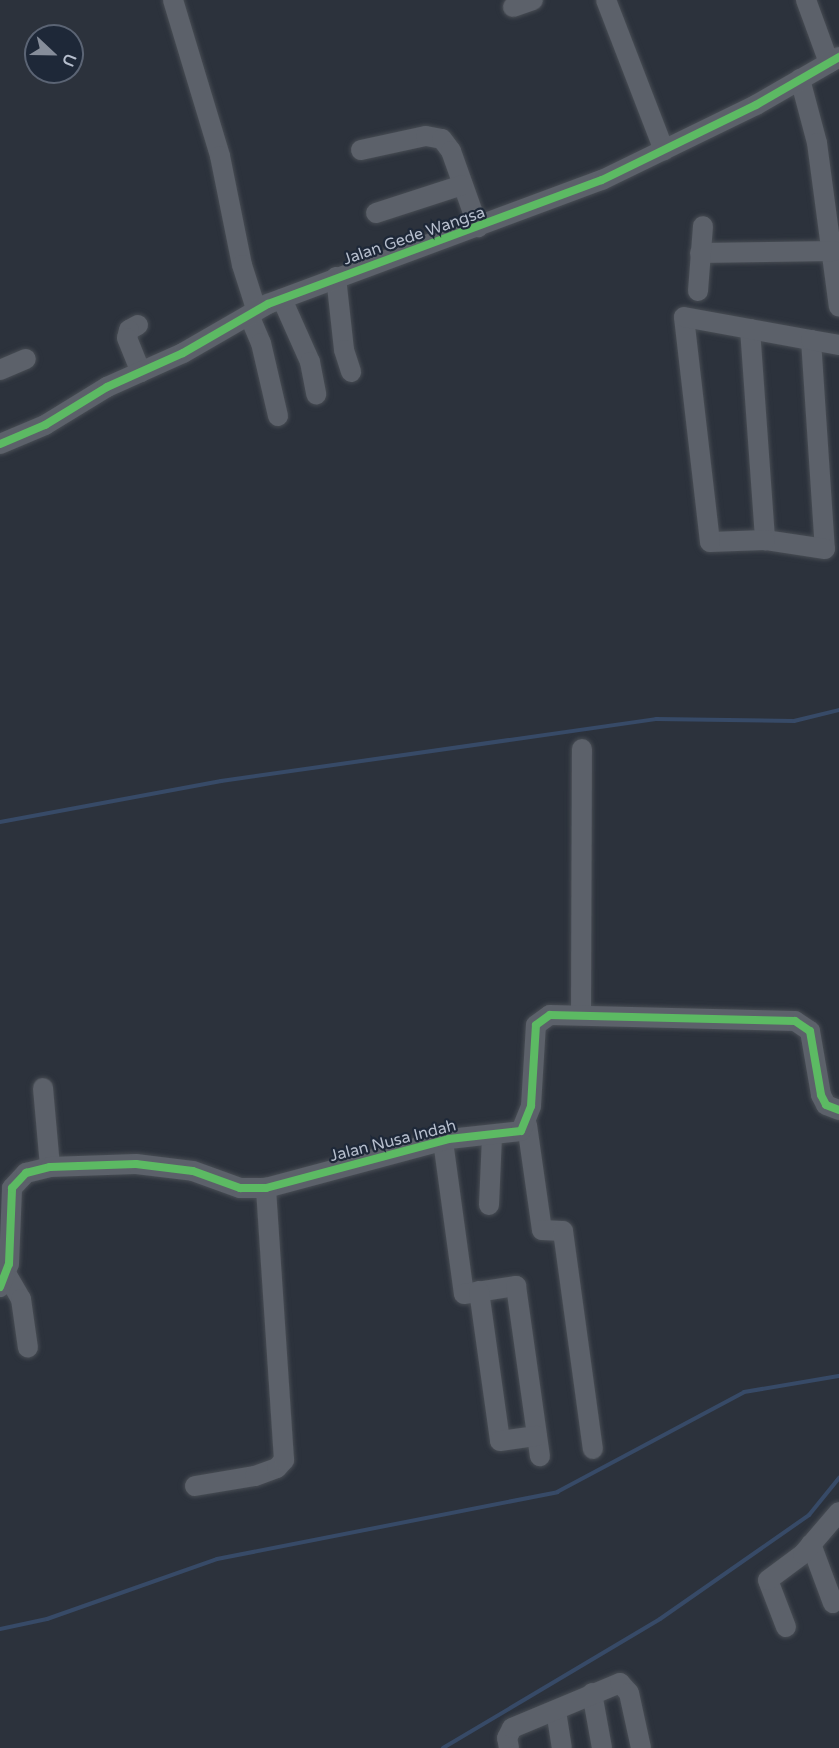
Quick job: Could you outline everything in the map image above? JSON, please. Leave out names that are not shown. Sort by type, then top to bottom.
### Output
[{"type":"street","points":[[173,0],[220,156],[252,312],[278,416]]},
{"type":"street","points":[[513,7],[533,0]]},
{"type":"street","points":[[606,0],[664,150]]},
{"type":"street","points":[[806,0],[834,60]]},
{"type":"street","name":"Jalan Gede Wangsa","points":[[0,444],[39,428],[87,398],[183,354],[252,312],[336,277],[580,189],[756,105],[834,60]]},
{"type":"street","points":[[800,79],[817,143],[834,251],[839,306]]},
{"type":"street","points":[[362,150],[433,136],[448,144],[478,227]]},
{"type":"street","points":[[376,213],[462,185]]},
{"type":"street","points":[[698,291],[703,226]]},
{"type":"street","points":[[700,253],[834,251]]},
{"type":"street","points":[[336,277],[344,350],[351,372]]},
{"type":"street","points":[[282,299],[310,362],[316,394]]},
{"type":"street","points":[[811,340],[831,516],[825,549],[765,540],[710,542],[684,318],[750,329],[839,345]]},
{"type":"street","points":[[138,325],[129,330],[127,338],[141,372]]},
{"type":"street","points":[[750,329],[765,540]]},
{"type":"street","points":[[0,370],[26,359]]},
{"type":"street","points":[[582,750],[582,1015]]},
{"type":"street","points":[[592,1449],[563,1231],[542,1230],[527,1125],[536,1025],[550,1014],[795,1021],[810,1031],[821,1095],[826,1105],[839,1110]]},
{"type":"street","points":[[43,1088],[50,1167]]},
{"type":"street","name":"Jalan Nusa Indah","points":[[3,1281],[12,1188],[26,1173],[50,1167],[135,1164],[174,1167],[240,1188],[266,1188],[443,1141],[521,1131],[527,1125]]},
{"type":"street","points":[[489,1205],[492,1136]]},
{"type":"street","points":[[443,1141],[464,1294],[516,1286],[540,1455]]},
{"type":"street","points":[[195,1486],[267,1473],[284,1460],[266,1188]]},
{"type":"street","points":[[3,1281],[21,1299],[28,1348]]},
{"type":"street","points":[[478,1292],[500,1441],[537,1436]]},
{"type":"street","points":[[786,1627],[768,1580],[811,1544],[839,1512]]},
{"type":"street","points":[[811,1544],[833,1604]]},
{"type":"street","points":[[509,1748],[507,1738],[512,1728],[556,1711],[614,1683],[626,1686],[641,1748]]},
{"type":"street","points":[[591,1693],[602,1748]]},
{"type":"street","points":[[556,1711],[562,1748]]},
{"type":"waterway","points":[[0,822],[221,781],[656,719],[794,721],[839,710]]},
{"type":"waterway","points":[[0,1629],[47,1619],[217,1559],[557,1492],[744,1392],[839,1376]]},
{"type":"waterway","points":[[443,1748],[660,1619],[809,1515],[839,1478]]},
{"type":"cycle path","points":[[0,444],[45,425],[107,387],[183,353],[268,304],[602,180],[756,105],[839,57]]},
{"type":"cycle path","points":[[0,1287],[9,1264],[12,1188],[26,1173],[50,1167],[136,1164],[193,1171],[240,1188],[266,1188],[449,1139],[521,1131],[531,1106],[536,1025],[550,1015],[795,1021],[810,1031],[821,1095],[826,1105],[839,1110]]}]
